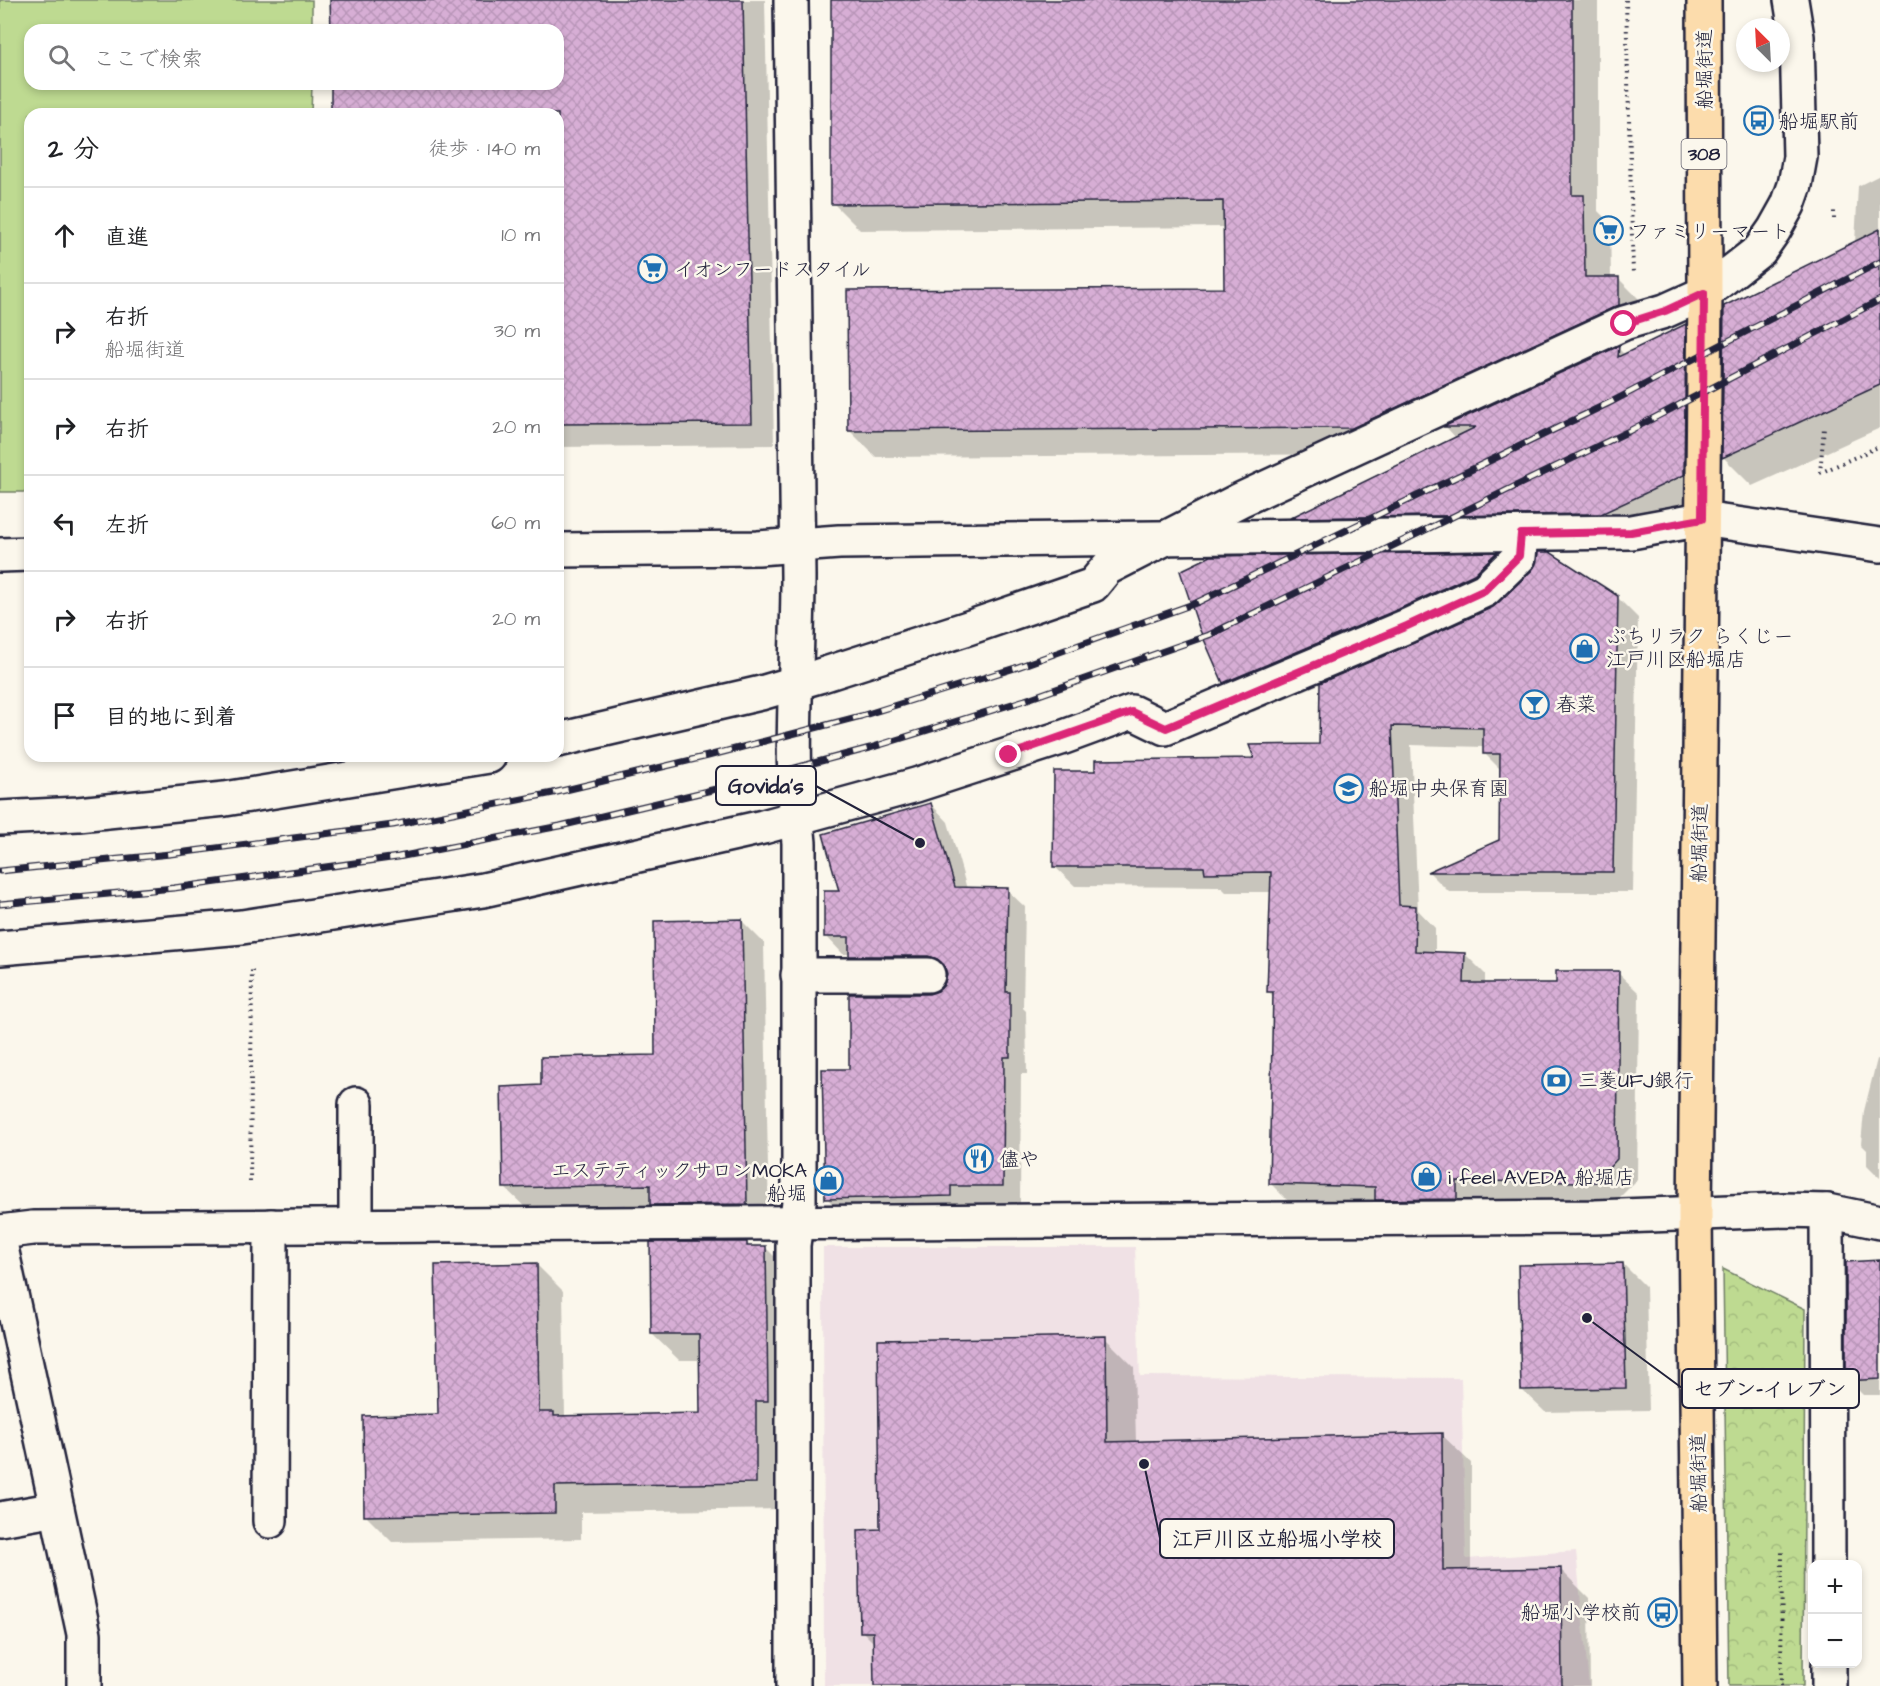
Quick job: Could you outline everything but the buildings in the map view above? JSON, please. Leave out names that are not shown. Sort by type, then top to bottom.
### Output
[{"type":"main road","name":"船堀街道","points":[[1700,1686],[1695,1214],[1704,293],[1704,0]]},
{"type":"street","points":[[791,0],[798,576],[794,683],[794,791],[799,843],[799,1202],[793,1245],[793,1686]]},
{"type":"street","points":[[564,739],[761,693],[968,628],[1093,585],[1107,568],[1240,500],[1581,343],[1624,324],[1665,311],[1704,293],[1760,250],[1788,205],[1795,185],[1800,157],[1797,37],[1791,0]]},
{"type":"street","points":[[564,550],[796,547],[839,542],[1631,532],[1702,519],[1880,544]]},
{"type":"street","points":[[0,948],[252,925],[483,890],[763,827],[936,778],[1064,737],[1132,712],[1166,728],[1407,626],[1485,590],[1519,556],[1521,534]]},
{"type":"street","points":[[0,555],[24,554]]},
{"type":"street","points":[[0,818],[78,814],[225,799],[452,762]]},
{"type":"street","points":[[798,975],[928,975]]},
{"type":"street","points":[[356,1104],[356,1226]]},
{"type":"street","points":[[0,1232],[33,1228],[1583,1217],[1784,1210],[1827,1211],[1880,1222]]},
{"type":"street","points":[[1827,1211],[1828,1560]]},
{"type":"street","points":[[260,1226],[270,1521]]},
{"type":"street","points":[[0,1243],[84,1634],[84,1686]]},
{"type":"street","points":[[0,1519],[57,1509]]},
{"type":"street","points":[[1829,1668],[1829,1686]]},
{"type":"path","points":[[1626,0],[1633,285]]},
{"type":"path","points":[[1824,428],[1820,473],[1880,446]]},
{"type":"path","points":[[252,925],[260,1226]]},
{"type":"shaded area","points":[[823,1247],[1135,1247],[1140,1376],[1461,1378],[1466,1559],[1576,1551],[1589,1686],[824,1686]]},
{"type":"green space","points":[[0,0],[312,0],[312,24],[24,24],[24,90],[312,90],[311,108],[24,108],[24,492],[0,492]]},
{"type":"green space","points":[[1723,1269],[1805,1309],[1803,1686],[1729,1686]]},
{"type":"railway","points":[[0,871],[170,854],[393,825],[553,793],[708,756],[861,716],[1015,668],[1196,603],[1613,401],[1880,262]]},
{"type":"railway","points":[[0,904],[174,888],[398,857],[560,826],[716,789],[870,748],[1025,700],[1209,635],[1629,431],[1880,300]]},
{"type":"place","name":"船堀駅前","points":[[1758,121]]},
{"type":"place","name":"ファミリーマート","points":[[1609,231]]},
{"type":"place","name":"イオンフードスタイル","points":[[653,269]]},
{"type":"place","name":"ぷちリラク らくじー 江戸川区船堀店","points":[[1585,648]]},
{"type":"place","name":"春菜","points":[[1535,704]]},
{"type":"place","name":"船堀中央保育園","points":[[1348,788]]},
{"type":"place","name":"Govida's","points":[[920,843]]},
{"type":"place","name":"三菱UFJ銀行","points":[[1557,1080]]},
{"type":"place","name":"儘や","points":[[978,1159]]},
{"type":"place","name":"i feel AVEDA 船堀店","points":[[1427,1177]]},
{"type":"place","name":"エステティックサロンMOKA 船堀","points":[[828,1181]]},
{"type":"place","name":"セブン-イレブン","points":[[1587,1318]]},
{"type":"place","name":"江戸川区立船堀小学校","points":[[1144,1464]]},
{"type":"place","name":"船堀小学校前","points":[[1662,1612]]},
{"type":"route","points":[[1009,755],[1132,712],[1166,728],[1407,626],[1485,590],[1519,556],[1521,534],[1631,532],[1702,519],[1704,293],[1665,311],[1624,324]]}]
